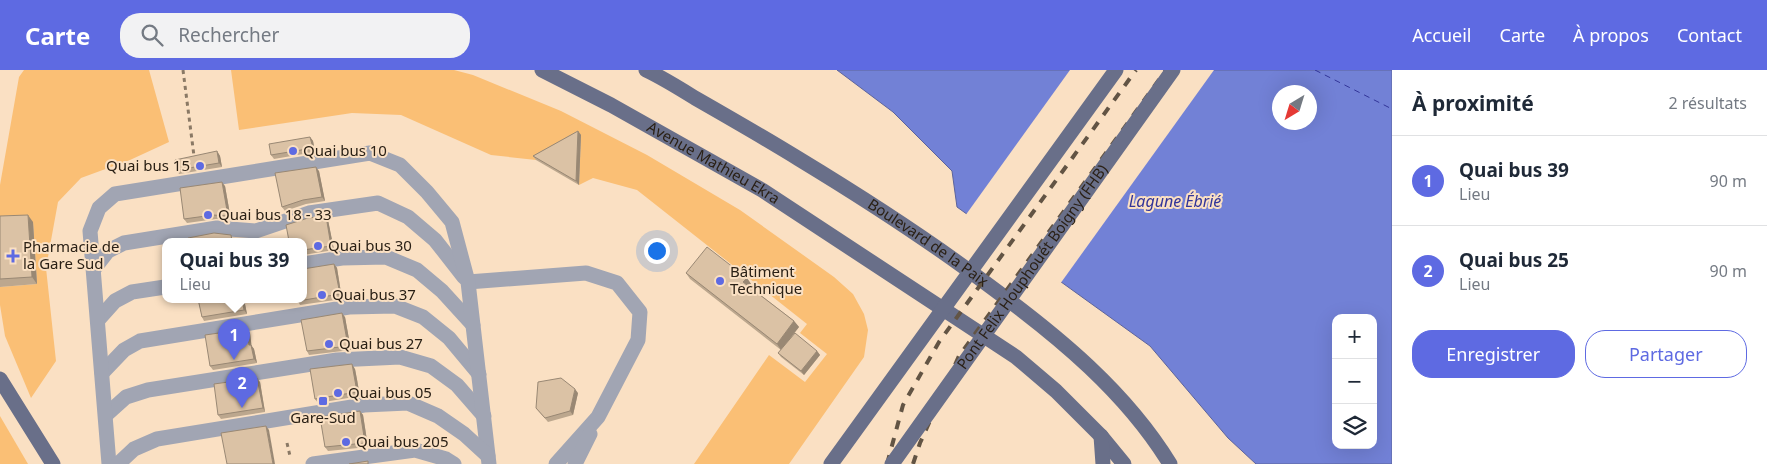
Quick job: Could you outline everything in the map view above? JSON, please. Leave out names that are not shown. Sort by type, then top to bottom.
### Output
[{"type":"main road","name":"Avenue Mathieu Ekra","points":[[542,70],[611,105],[762,190],[879,266],[1016,357],[1056,391],[1101,436]]},
{"type":"main road","name":"Boulevard de la Paix","points":[[646,70],[738,122],[848,189],[939,248],[1007,298],[1064,343],[1115,392],[1163,452],[1170,464]]},
{"type":"main road","points":[[831,464],[1116,70]]},
{"type":"main road","name":"Pont Felix Houphouét Boigny (FHB)","points":[[892,464],[1173,70]]},
{"type":"main road","points":[[0,379],[53,464]]},
{"type":"main road","points":[[1101,436],[1103,464]]},
{"type":"main road","points":[[1101,436],[1124,464]]},
{"type":"lane","points":[[109,464],[90,231],[99,208],[115,194],[370,154],[400,165],[427,192],[452,222],[468,282],[489,460]]},
{"type":"lane","points":[[94,269],[108,251],[124,243],[217,228],[256,231],[309,213],[378,203],[408,217],[435,240],[468,282]]},
{"type":"lane","points":[[307,263],[342,258],[386,257],[417,270],[442,291],[473,325]]},
{"type":"lane","points":[[468,282],[586,273],[617,283],[640,312],[638,340],[575,464]]},
{"type":"lane","points":[[98,320],[115,301],[132,292],[162,287]]},
{"type":"lane","points":[[102,373],[124,350],[140,341],[350,307],[395,306],[423,317],[450,338],[479,374]]},
{"type":"lane","points":[[106,416],[126,397],[148,390],[337,360],[400,357],[431,366],[457,385],[484,416]]},
{"type":"lane","points":[[118,464],[134,450],[157,439],[364,405],[408,403],[438,416],[464,434],[489,460]]},
{"type":"lane","points":[[556,464],[598,417]]},
{"type":"lane","points":[[313,464],[415,450],[446,459],[454,464]]},
{"type":"shaded area","points":[[24,70],[149,70],[169,142],[130,160],[81,178],[58,202],[46,268],[56,361],[31,398],[5,336],[0,305],[0,287],[37,284],[33,222],[0,224],[0,185],[19,77]]},
{"type":"shaded area","points":[[231,70],[454,70],[473,75],[561,111],[647,155],[740,210],[834,277],[853,294],[864,314],[868,330],[864,357],[789,464],[694,464],[769,355],[805,382],[827,354],[800,333],[807,324],[637,190],[593,178],[579,185],[581,135],[536,160],[491,155],[401,115],[352,113],[239,130]]},
{"type":"shaded area","points":[[0,416],[28,464],[0,464]]},
{"type":"water","name":"Lagune Ébrié","points":[[837,70],[1392,70],[1392,464],[1256,464],[1228,438],[1150,346],[957,207],[952,171],[893,112]]},
{"type":"pier","points":[[1070,70],[1214,70],[1060,284],[965,216]]},
{"type":"building","points":[[578,131],[576,181],[533,156]]},
{"type":"building","points":[[310,137],[313,148],[271,155],[269,144]]},
{"type":"building","points":[[217,151],[219,163],[177,170],[175,160]]},
{"type":"building","points":[[316,167],[322,197],[303,200],[282,207],[275,173]]},
{"type":"building","points":[[222,182],[228,216],[213,215],[184,219],[180,188]]},
{"type":"building","points":[[28,215],[32,277],[0,279],[0,216]]},
{"type":"building","points":[[326,216],[331,246],[307,249],[307,238],[288,238],[286,225],[308,218]]},
{"type":"building","points":[[214,233],[231,235],[232,238],[188,238]]},
{"type":"building","points":[[707,247],[747,278],[743,282],[794,321],[777,344],[686,273]]},
{"type":"building","points":[[334,264],[340,294],[307,300],[307,268]]},
{"type":"building","points":[[199,303],[243,303],[244,310],[202,317]]},
{"type":"building","points":[[342,313],[348,346],[307,351],[301,320]]},
{"type":"building","points":[[247,329],[249,345],[251,345],[254,359],[210,366],[205,335]]},
{"type":"building","points":[[795,333],[817,351],[801,371],[778,353]]},
{"type":"building","points":[[352,364],[357,392],[315,399],[310,369]]},
{"type":"building","points":[[257,378],[263,408],[218,415],[214,384]]},
{"type":"building","points":[[561,378],[575,389],[570,411],[545,418],[536,408],[538,382]]},
{"type":"building","points":[[360,411],[365,443],[325,447],[320,417]]},
{"type":"building","points":[[266,426],[273,464],[227,464],[221,433]]},
{"type":"building","points":[[368,461],[368,464],[349,464]]},
{"type":"ferry route","points":[[1315,70],[1392,109]]},
{"type":"railway","points":[[887,464],[903,405],[939,342],[1136,70]]},
{"type":"railway","points":[[913,464],[920,443],[959,356],[1166,70]]},
{"type":"place","name":"Quai bus 10","points":[[293,151]]},
{"type":"place","name":"Quai bus 15","points":[[200,166]]},
{"type":"place","name":"Quai bus 18 - 33","points":[[208,215]]},
{"type":"place","name":"Quai bus 30","points":[[318,246]]},
{"type":"place","name":"Pharmacie de la Gare Sud","points":[[13,256]]},
{"type":"place","name":"Bâtiment Technique","points":[[720,281]]},
{"type":"place","name":"Quai bus 37","points":[[322,295]]},
{"type":"place","name":"Quai bus 27","points":[[329,344]]},
{"type":"place","name":"Quai bus 39","points":[[234,360]]},
{"type":"place","name":"Quai bus 05","points":[[338,393]]},
{"type":"place","name":"Gare-Sud","points":[[323,401]]},
{"type":"place","name":"Quai bus 25","points":[[242,408]]},
{"type":"place","name":"Quai bus 205","points":[[346,442]]}]
